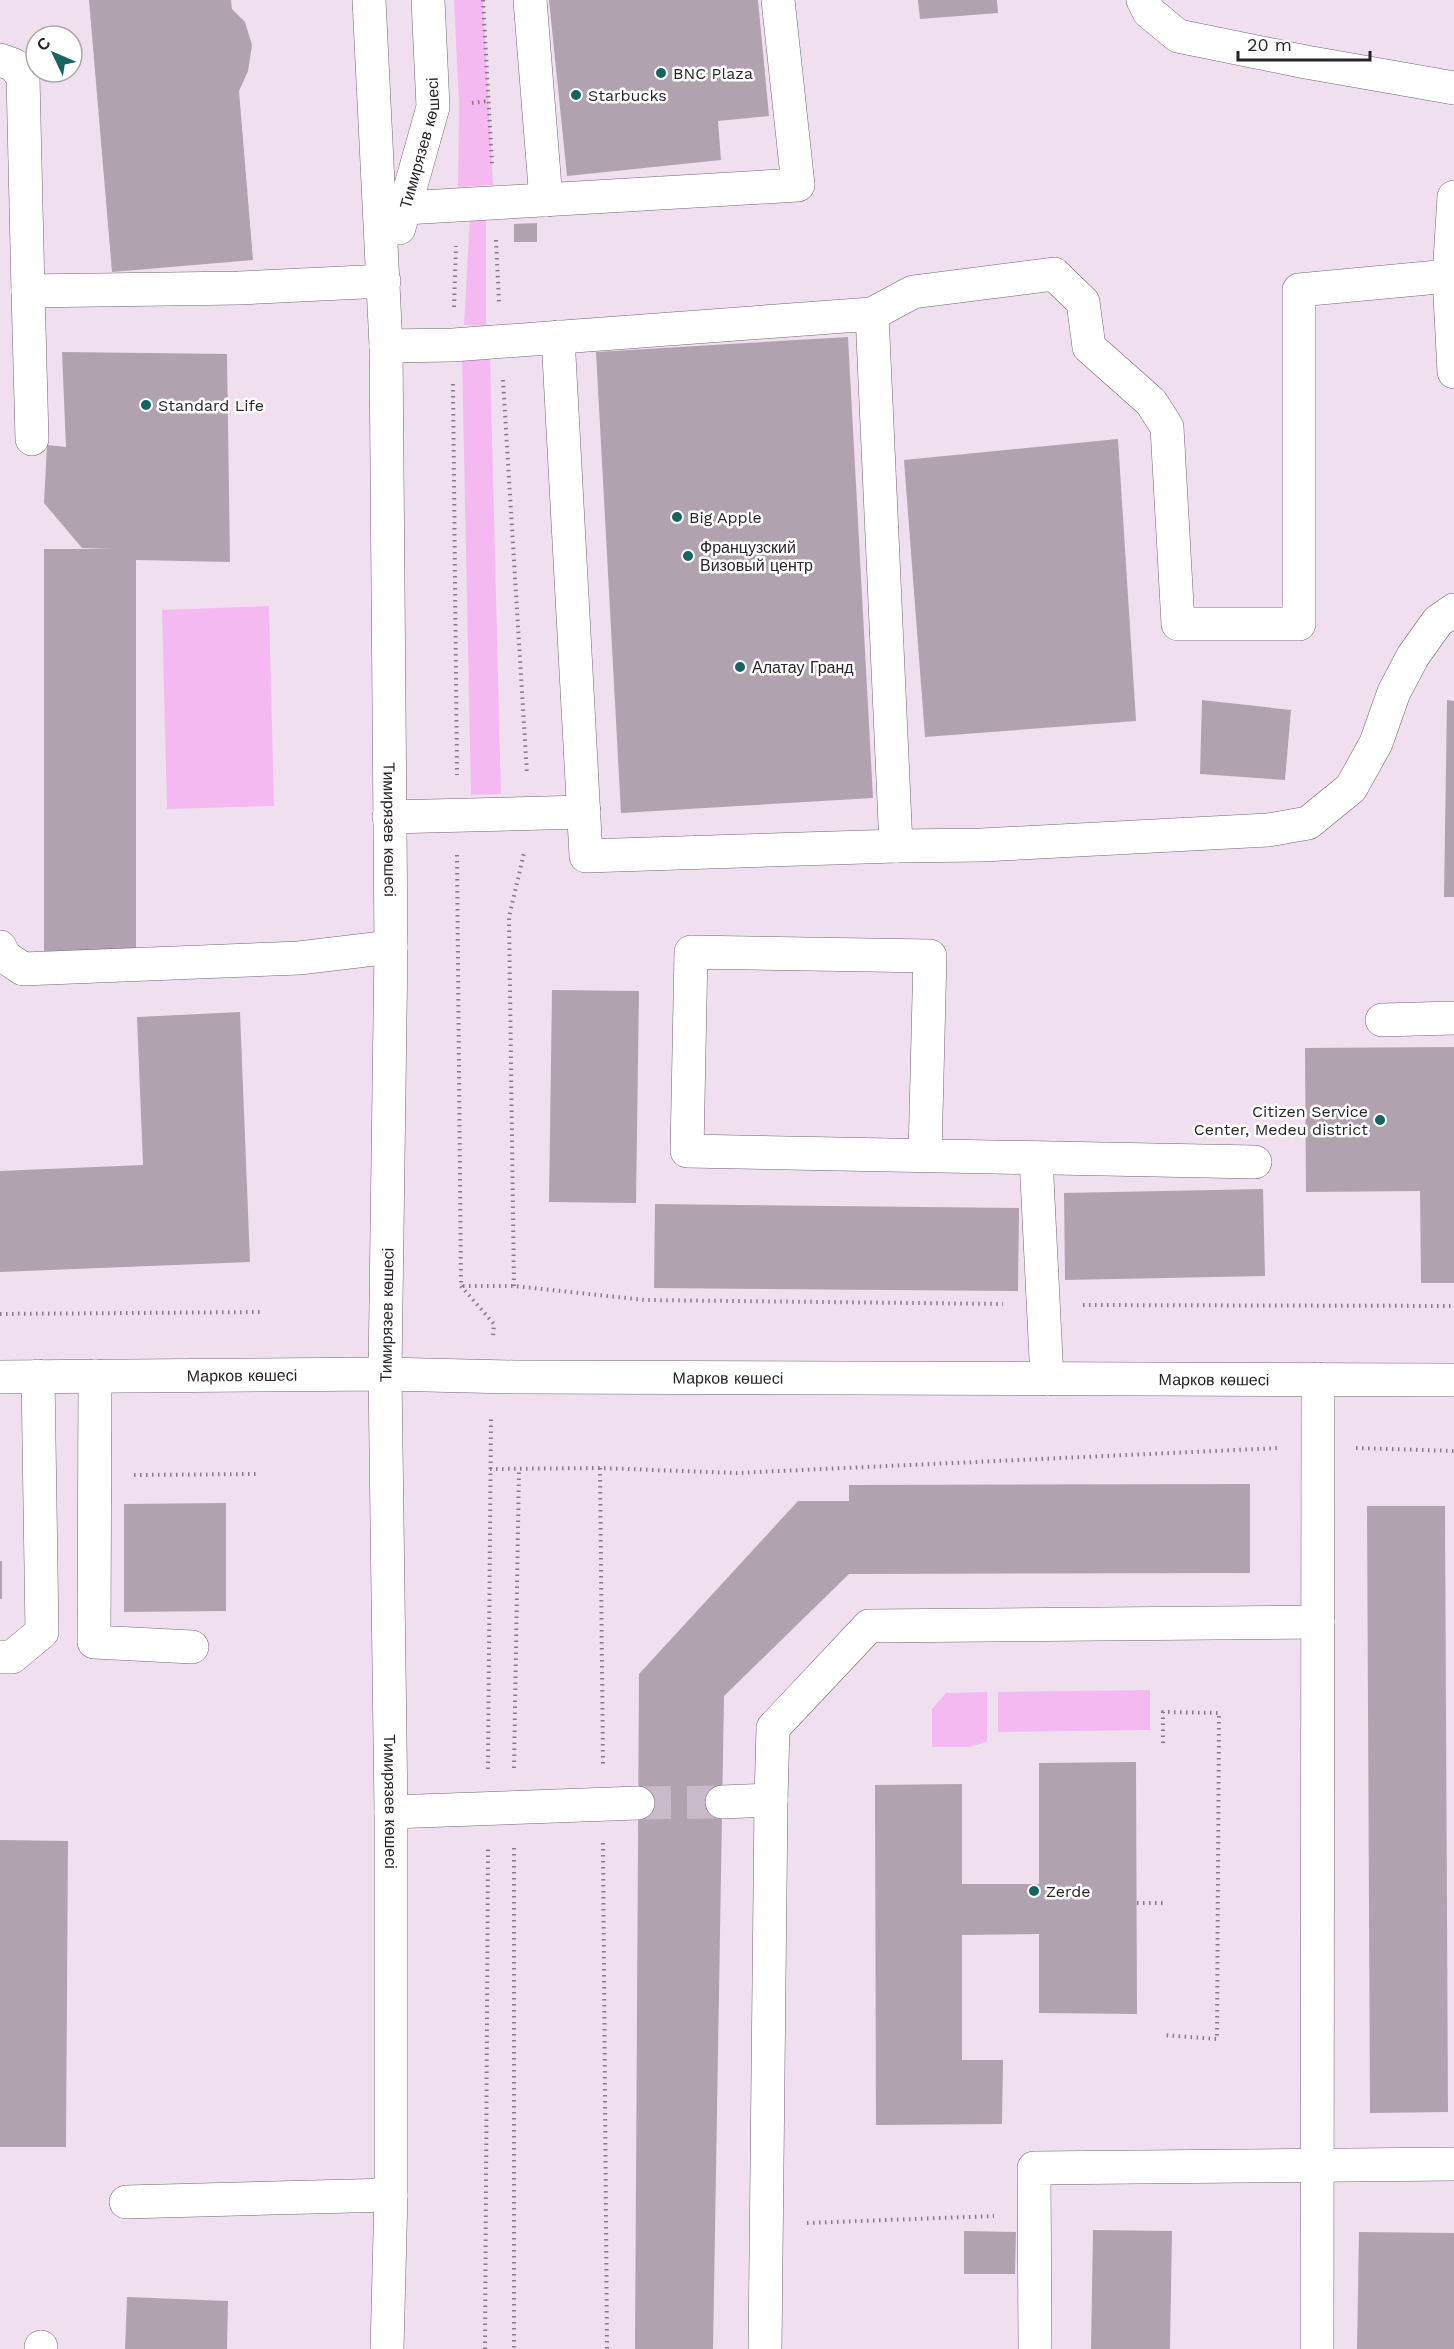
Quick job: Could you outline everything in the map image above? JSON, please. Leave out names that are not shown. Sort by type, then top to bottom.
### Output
[{"type":"street","name":"Тимирязев көшесі","points":[[369,0],[386,346],[391,947],[386,1374],[391,1812],[391,2195],[387,2349]]},
{"type":"street","name":"Тимирязев көшесі","points":[[384,281],[433,107],[428,0]]},
{"type":"street","points":[[530,0],[546,200]]},
{"type":"street","points":[[405,208],[798,185],[778,0]]},
{"type":"street","points":[[1143,0],[1149,12],[1178,36],[1306,62],[1454,88]]},
{"type":"street","points":[[0,60],[14,65],[23,77],[32,439]]},
{"type":"street","points":[[1454,197],[1449,276],[1454,372]]},
{"type":"street","points":[[386,346],[453,345],[872,314],[914,292],[1054,274],[1083,302],[1089,347],[1151,402],[1167,427],[1178,624],[1299,624],[1299,290],[1449,276]]},
{"type":"street","points":[[28,291],[239,288],[384,281]]},
{"type":"street","points":[[872,314],[896,846]]},
{"type":"street","points":[[558,337],[586,856],[982,845],[1268,830],[1308,823],[1351,788],[1376,743],[1394,692],[1413,656],[1437,621],[1454,610]]},
{"type":"street","points":[[389,817],[584,812]]},
{"type":"street","points":[[0,947],[5,957],[23,969],[298,958],[391,947]]},
{"type":"street","points":[[925,1155],[930,956],[691,952],[687,1151],[1255,1162]]},
{"type":"street","points":[[1382,1020],[1454,1018]]},
{"type":"street","points":[[1036,1158],[1047,1379]]},
{"type":"street","name":"Марков көшесі","points":[[0,1377],[386,1374],[514,1377],[1454,1380]]},
{"type":"street","points":[[0,1657],[12,1657],[42,1632],[38,1376]]},
{"type":"street","points":[[95,1376],[94,1642],[192,1647]]},
{"type":"street","points":[[1317,2349],[1318,1379]]},
{"type":"street","points":[[765,2349],[773,1728],[869,1626],[1318,1622]]},
{"type":"street","points":[[722,1802],[771,1800]]},
{"type":"street","points":[[391,1812],[638,1803]]},
{"type":"street","points":[[1035,2349],[1034,2168],[1454,2164]]},
{"type":"street","points":[[126,2202],[391,2195]]},
{"type":"path","points":[[458,205],[453,345],[461,1286],[494,1324]]},
{"type":"path","points":[[503,374],[528,780]]},
{"type":"path","points":[[514,1286],[509,917],[526,842]]},
{"type":"path","points":[[461,1286],[514,1286],[645,1300],[1044,1305],[1454,1306]]},
{"type":"path","points":[[0,1314],[261,1312]]},
{"type":"path","points":[[514,2349],[490,1469],[600,1468],[736,1473],[1318,1446],[1454,1451]]},
{"type":"path","points":[[600,1468],[607,2349]]},
{"type":"path","points":[[485,2349],[501,1808],[519,1469]]},
{"type":"path","points":[[1163,1743],[1163,1712],[1219,1713],[1217,2039],[1163,2035]]},
{"type":"path","points":[[1137,1903],[1162,1903]]},
{"type":"path","points":[[767,2225],[1035,2214]]},
{"type":"shaded area","points":[[454,0],[483,0],[493,185],[458,187],[459,104]]},
{"type":"shaded area","points":[[470,217],[486,218],[486,326],[464,325]]},
{"type":"shaded area","points":[[490,356],[501,794],[471,795],[462,358]]},
{"type":"shaded area","points":[[269,606],[274,806],[167,809],[162,610]]},
{"type":"shaded area","points":[[1150,1690],[1150,1730],[998,1732],[998,1692]]},
{"type":"shaded area","points":[[987,1692],[987,1742],[969,1747],[932,1747],[932,1709],[946,1693]]},
{"type":"building","points":[[89,0],[231,0],[232,9],[245,22],[252,45],[248,71],[239,91],[253,260],[112,272]]},
{"type":"building","name":"BNC Plaza","points":[[549,0],[758,0],[769,116],[718,121],[721,160],[567,176]]},
{"type":"building","points":[[918,0],[997,0],[998,13],[920,19]]},
{"type":"building","points":[[537,223],[537,242],[514,242],[514,224]]},
{"type":"building","name":"Алатау Гранд","points":[[848,337],[873,798],[621,813],[596,352]]},
{"type":"building","points":[[62,352],[227,354],[230,562],[136,560],[136,950],[44,951],[44,549],[111,549],[82,548],[44,503],[47,445],[66,447]]},
{"type":"building","points":[[1118,439],[1136,721],[925,737],[904,460]]},
{"type":"building","points":[[1202,700],[1291,710],[1285,780],[1200,774]]},
{"type":"building","points":[[1447,700],[1454,701],[1454,897],[1444,897]]},
{"type":"building","points":[[552,990],[639,991],[636,1203],[549,1202]]},
{"type":"building","points":[[240,1012],[250,1262],[0,1272],[0,1171],[143,1165],[137,1017]]},
{"type":"building","name":"Citizen Service Center, Medeu district","points":[[1454,1047],[1454,1283],[1421,1283],[1420,1191],[1306,1192],[1305,1048]]},
{"type":"building","points":[[1263,1189],[1265,1276],[1065,1280],[1064,1193]]},
{"type":"building","points":[[655,1204],[1019,1208],[1018,1291],[654,1288]]},
{"type":"building","points":[[1250,1484],[1250,1573],[849,1574],[724,1696],[713,2349],[635,2349],[639,1674],[798,1501],[849,1501],[849,1485]]},
{"type":"building","points":[[226,1503],[226,1611],[124,1612],[124,1504]]},
{"type":"building","points":[[1367,1506],[1445,1506],[1448,2112],[1370,2113]]},
{"type":"building","points":[[0,1561],[2,1561],[2,1599],[0,1599]]},
{"type":"building","points":[[1136,1762],[1137,2014],[1039,2013],[1039,1934],[962,1935],[962,2060],[1003,2060],[1002,2124],[876,2125],[875,1785],[962,1784],[962,1884],[1039,1884],[1039,1763]]},
{"type":"building","points":[[0,1840],[68,1841],[66,2147],[0,2147]]},
{"type":"building","points":[[1093,2230],[1172,2231],[1170,2349],[1091,2349]]},
{"type":"building","points":[[964,2231],[1016,2232],[1015,2274],[964,2274]]},
{"type":"building","points":[[1359,2232],[1454,2233],[1454,2349],[1357,2349]]},
{"type":"building","points":[[127,2297],[228,2301],[227,2349],[125,2349]]},
{"type":"tunnel","points":[[638,1803],[722,1802]]},
{"type":"place","name":"BNC Plaza","points":[[661,73]]},
{"type":"place","name":"Starbucks","points":[[576,95]]},
{"type":"place","name":"Standard Life","points":[[146,405]]},
{"type":"place","name":"Big Apple","points":[[677,517]]},
{"type":"place","name":"Французский Визовый центр","points":[[688,556]]},
{"type":"place","name":"Алатау Гранд","points":[[740,667]]},
{"type":"place","name":"Citizen Service Center, Medeu district","points":[[1380,1120]]},
{"type":"place","name":"Zerde","points":[[1034,1891]]}]
